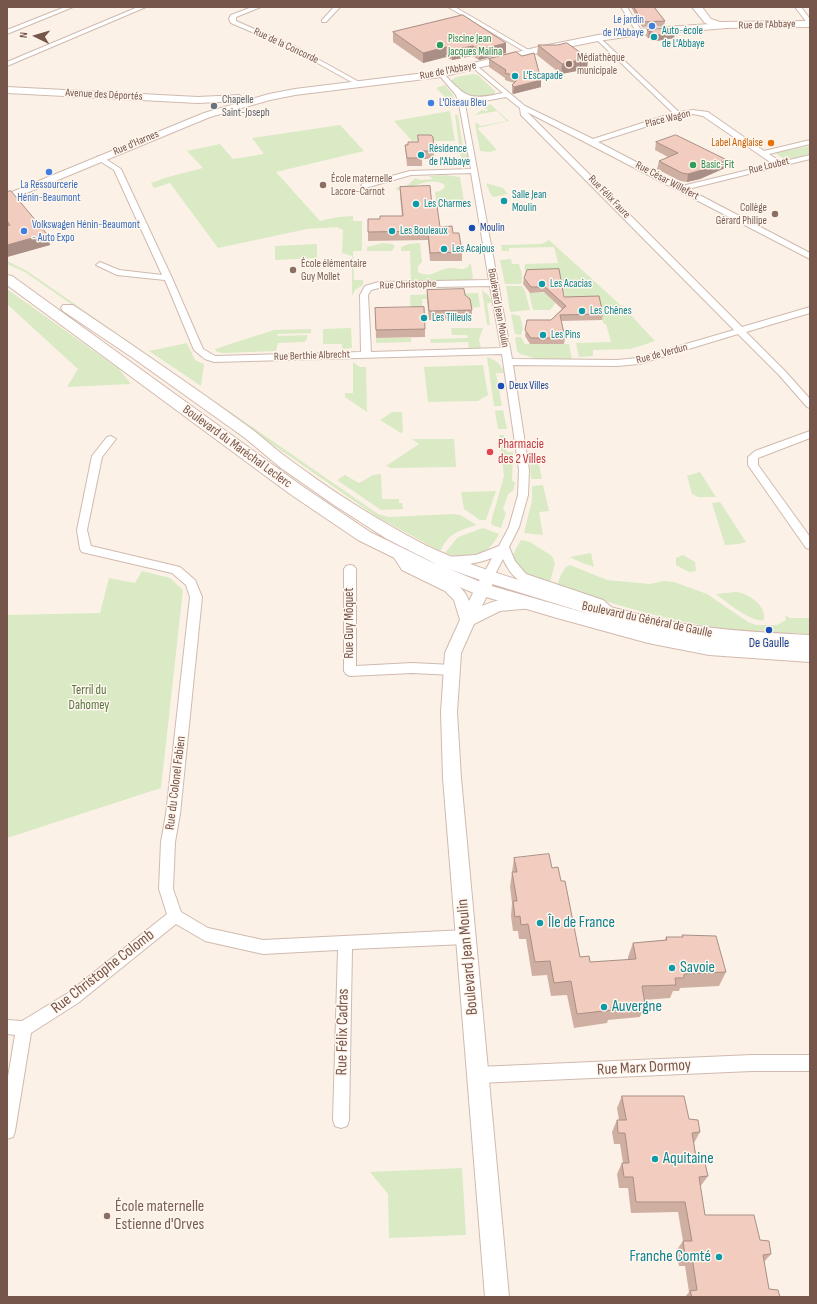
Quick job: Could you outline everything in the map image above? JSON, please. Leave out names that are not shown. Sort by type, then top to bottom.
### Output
[{"type":"main road","points":[[697,7],[708,21]]},
{"type":"main road","name":"Rue de l'Abbaye","points":[[708,21],[724,26],[810,24]]},
{"type":"main road","name":"Boulevard du Maréchal Leclerc","points":[[7,268],[22,275],[138,355],[250,434],[261,445],[363,517],[396,537],[485,583]]},
{"type":"main road","name":"Boulevard du Maréchal Leclerc","points":[[7,279],[296,490],[364,536],[398,553],[485,583]]},
{"type":"main road","name":"Boulevard du Général de Gaulle","points":[[485,583],[531,604],[648,636],[709,648],[810,655]]},
{"type":"main road","name":"Boulevard du Général de Gaulle","points":[[485,583],[688,631],[810,642]]},
{"type":"street","points":[[7,32],[70,7]]},
{"type":"street","points":[[7,64],[143,7]]},
{"type":"street","points":[[241,7],[250,10],[258,7]]},
{"type":"street","points":[[324,21],[337,7]]},
{"type":"street","points":[[451,7],[529,52]]},
{"type":"street","points":[[624,7],[639,32]]},
{"type":"street","points":[[798,7],[810,24]]},
{"type":"street","name":"Rue de la Concorde","points":[[250,10],[233,16],[233,22],[296,49],[360,84]]},
{"type":"street","name":"Rue de l'Abbaye","points":[[696,28],[702,26],[708,21]]},
{"type":"street","name":"Rue de l'Abbaye","points":[[269,97],[441,74],[475,67],[529,52],[598,38],[639,32],[724,26]]},
{"type":"street","points":[[598,38],[678,114]]},
{"type":"street","name":"Rue Félix Faure","points":[[475,67],[523,107],[524,113],[782,373],[810,405]]},
{"type":"street","name":"Boulevard Jean Moulin","points":[[441,74],[459,94],[465,114],[508,362],[523,459],[523,495],[514,527],[485,583],[453,653],[449,712],[450,748],[458,830],[465,937],[497,1297]]},
{"type":"street","name":"Avenue des Déportés","points":[[7,90],[202,100],[243,104]]},
{"type":"street","points":[[459,94],[468,98],[483,99],[509,94]]},
{"type":"street","name":"Avenue des Déportés","points":[[202,100],[269,97]]},
{"type":"street","name":"Rue d'Harnes","points":[[7,198],[207,114],[269,97]]},
{"type":"street","points":[[465,114],[471,106],[483,99]]},
{"type":"street","points":[[202,100],[208,112],[207,114]]},
{"type":"street","name":"Rue César Willefert","points":[[523,107],[682,188],[810,256]]},
{"type":"street","name":"Place Wagon","points":[[592,142],[678,114],[693,112],[705,114],[779,164]]},
{"type":"street","points":[[530,118],[541,115]]},
{"type":"street","name":"Rue Loubet","points":[[763,153],[810,142]]},
{"type":"street","name":"Rue Loubet","points":[[682,188],[810,157]]},
{"type":"street","name":"Rue Berthie Albrecht","points":[[101,158],[117,169],[168,278],[199,350],[208,357],[222,358],[506,351]]},
{"type":"street","points":[[365,186],[410,173],[475,171]]},
{"type":"street","points":[[100,265],[117,272],[168,278]]},
{"type":"street","name":"Rue Christophe","points":[[366,355],[364,295],[368,288],[379,285],[494,283]]},
{"type":"street","name":"Rue de Verdun","points":[[508,362],[628,363],[740,332],[810,310]]},
{"type":"street","points":[[810,434],[759,453],[754,457],[753,465],[810,545]]},
{"type":"street","name":"Rue du Colonel Fabien","points":[[111,439],[97,456],[82,530],[86,549],[176,570],[191,583],[196,597],[173,814],[168,842],[166,889],[175,916]]},
{"type":"street","points":[[504,548],[510,563],[522,577],[599,603],[612,613]]},
{"type":"street","name":"Boulevard du Maréchal Leclerc","points":[[444,561],[469,560],[488,557],[504,548]]},
{"type":"street","points":[[398,553],[407,566],[450,587],[461,598],[468,620]]},
{"type":"street","name":"Rue Guy Môquet","points":[[350,568],[350,671],[412,668],[453,670]]},
{"type":"street","name":"Boulevard du Général de Gaulle","points":[[468,620],[496,605],[511,603],[531,604]]},
{"type":"street","points":[[175,916],[205,934],[263,947],[465,937]]},
{"type":"street","name":"Rue Christophe Colomb","points":[[24,1029],[74,998],[175,916]]},
{"type":"street","name":"Rue Félix Cadras","points":[[341,1120],[345,944]]},
{"type":"street","points":[[7,1027],[24,1029],[7,1131]]},
{"type":"street","name":"Rue Marx Dormoy","points":[[478,1075],[752,1063],[810,1063]]},
{"type":"green space","points":[[473,74],[478,75],[495,91],[495,93],[481,97],[470,96],[461,91],[451,81],[456,77]]},
{"type":"green space","points":[[445,85],[453,95],[456,105],[453,105],[436,88]]},
{"type":"green space","points":[[490,104],[509,121],[477,128],[497,150],[490,152],[480,151],[475,124],[477,123],[480,126],[507,121],[497,111],[475,115],[482,110],[487,111],[488,109],[484,108]]},
{"type":"green space","points":[[450,111],[455,141],[412,141],[394,121]]},
{"type":"green space","points":[[455,115],[458,115],[463,148],[470,159],[461,159]]},
{"type":"green space","points":[[340,125],[364,151],[276,172],[320,221],[338,217],[353,216],[353,221],[362,221],[362,251],[353,251],[354,280],[363,280],[363,285],[355,290],[352,296],[352,256],[342,253],[343,230],[337,227],[307,229],[218,248],[170,183],[154,188],[151,183],[203,168],[187,151],[220,144],[233,159],[264,154],[252,138]]},
{"type":"green space","points":[[810,146],[810,154],[786,160],[775,153]]},
{"type":"green space","points":[[444,175],[460,177],[464,202],[436,202],[435,192],[440,191],[445,187],[444,184],[438,182],[433,181],[422,183],[401,191],[397,190],[396,188],[408,185],[415,178],[420,180],[433,179],[429,176]]},
{"type":"green space","points":[[486,183],[503,188],[508,194],[493,197]]},
{"type":"green space","points":[[549,240],[626,310],[655,341],[631,349],[593,350],[593,356],[579,357],[576,343],[611,342],[606,324],[604,324],[602,320],[566,303],[564,292],[562,292],[562,295],[550,310],[533,310],[529,293],[561,292],[527,276],[524,266],[526,264],[558,263],[554,247],[509,248],[509,251],[502,251],[501,245],[542,244]]},
{"type":"green space","points":[[383,243],[392,244],[395,246],[392,251],[367,251],[367,247]]},
{"type":"green space","points":[[420,243],[422,262],[418,266],[418,272],[427,275],[448,268],[464,269],[468,267],[470,263],[473,279],[466,281],[411,282],[410,251],[401,251],[401,247],[409,244]]},
{"type":"green space","points":[[317,244],[317,258],[275,260],[275,246]]},
{"type":"green space","points":[[511,259],[512,264],[519,264],[522,276],[521,284],[505,284],[500,260]]},
{"type":"green space","points":[[7,261],[27,271],[378,514],[389,517],[453,514],[460,515],[477,525],[455,533],[447,540],[440,551],[377,517],[25,272],[7,264]]},
{"type":"green space","points":[[506,286],[522,286],[525,291],[530,310],[510,312]]},
{"type":"green space","points":[[7,289],[119,369],[131,384],[67,387],[78,369],[7,304]]},
{"type":"green space","points":[[482,290],[489,296],[492,303],[487,303],[490,325],[487,325]]},
{"type":"green space","points":[[478,293],[480,307],[470,308],[464,298],[422,299],[423,314],[411,314],[410,295]]},
{"type":"green space","points":[[511,314],[520,316],[523,328],[521,335],[515,334]]},
{"type":"green space","points":[[351,328],[352,348],[342,349],[342,344],[323,344],[323,329]]},
{"type":"green space","points":[[451,328],[483,328],[479,339],[481,348],[469,349],[468,342],[431,343],[430,339],[468,338],[467,335],[452,335]]},
{"type":"green space","points":[[311,329],[311,333],[277,334],[278,336],[307,335],[307,339],[304,342],[278,343],[276,351],[224,353],[217,352],[215,349],[274,330]]},
{"type":"green space","points":[[521,337],[525,344],[569,344],[572,360],[541,360],[520,354],[517,351],[515,338]]},
{"type":"green space","points":[[376,338],[411,338],[411,342],[376,343]]},
{"type":"green space","points":[[187,343],[195,360],[204,364],[201,386],[149,351]]},
{"type":"green space","points":[[487,357],[498,363],[504,373],[496,373],[502,406],[494,406]]},
{"type":"green space","points":[[353,362],[360,367],[366,367],[367,412],[345,397],[345,393],[353,393]]},
{"type":"green space","points":[[483,365],[488,395],[478,401],[428,402],[424,367]]},
{"type":"green space","points":[[503,410],[507,429],[498,429],[495,411]]},
{"type":"green space","points":[[392,412],[402,412],[403,432],[401,433],[380,420]]},
{"type":"green space","points":[[499,435],[504,435],[507,452],[513,452],[512,480],[515,483],[513,491],[508,494],[503,509],[506,513],[501,528],[492,525],[491,522],[504,476]]},
{"type":"green space","points":[[412,439],[454,439],[456,467],[391,468],[386,466],[419,444]]},
{"type":"green space","points":[[538,460],[542,479],[531,479],[530,461]]},
{"type":"green space","points":[[700,472],[716,497],[698,497],[692,494],[687,476]]},
{"type":"green space","points":[[381,474],[382,499],[399,499],[399,503],[402,503],[403,509],[381,510],[337,480],[345,475],[359,483],[373,475]]},
{"type":"green space","points":[[543,485],[549,511],[539,512],[543,535],[524,533],[532,500],[532,486]]},
{"type":"green space","points":[[496,491],[486,520],[480,520],[464,509],[461,492]]},
{"type":"green space","points":[[720,502],[746,542],[725,545],[712,503]]},
{"type":"green space","points":[[483,528],[499,534],[489,548],[483,553],[476,556],[462,557],[445,553],[458,537]]},
{"type":"green space","points":[[521,540],[530,542],[552,556],[555,564],[549,585],[526,574],[516,565],[514,554]]},
{"type":"green space","points":[[591,553],[594,567],[570,557]]},
{"type":"green space","points":[[683,555],[695,562],[696,571],[689,572],[676,565],[676,558]]},
{"type":"green space","points":[[570,565],[607,580],[650,584],[664,581],[674,582],[707,594],[748,622],[756,625],[777,625],[786,620],[785,615],[790,618],[810,618],[810,634],[738,630],[695,624],[642,612],[556,587],[563,571]]},
{"type":"green space","name":"Terril du Dahomey","points":[[142,571],[170,578],[183,590],[161,788],[7,838],[7,615],[100,613],[109,578],[135,583]]},
{"type":"green space","points":[[736,592],[746,595],[760,605],[763,610],[764,620],[753,619],[716,594]]},
{"type":"green space","points":[[462,1168],[466,1235],[389,1238],[388,1194],[370,1172]]},
{"type":"building","points":[[634,7],[654,7],[665,21],[643,22]]},
{"type":"building","points":[[463,15],[506,43],[479,50],[473,46],[452,50],[446,47],[423,53],[393,32]]},
{"type":"building","points":[[672,28],[675,32],[657,35],[647,30]]},
{"type":"building","points":[[567,43],[588,58],[562,64],[538,45],[557,45]]},
{"type":"building","points":[[516,52],[522,56],[534,53],[541,80],[514,87],[512,85],[520,77],[505,73],[506,70],[489,59]]},
{"type":"building","points":[[418,135],[431,135],[433,137],[434,151],[422,151],[422,158],[407,158],[405,145],[408,145],[408,142],[418,142]]},
{"type":"building","points":[[676,135],[727,160],[702,170],[688,174],[682,173],[659,161],[678,153],[656,142]]},
{"type":"building","points":[[430,186],[432,206],[437,206],[440,227],[452,226],[453,233],[459,233],[462,252],[430,253],[428,231],[368,232],[368,219],[380,219],[380,216],[403,216],[400,187]]},
{"type":"building","points":[[11,191],[47,234],[7,245],[7,226],[10,225],[7,221],[7,192]]},
{"type":"building","points":[[559,269],[564,297],[599,296],[603,314],[560,315],[565,338],[531,338],[525,330],[527,320],[551,320],[566,306],[545,287],[531,287],[524,278],[527,270]]},
{"type":"building","points":[[464,289],[465,295],[470,299],[472,310],[429,311],[427,290]]},
{"type":"building","points":[[424,307],[425,329],[376,330],[375,308]]},
{"type":"building","points":[[549,854],[552,868],[558,867],[561,881],[565,881],[580,957],[589,956],[590,962],[636,959],[633,943],[667,940],[666,937],[683,937],[682,935],[716,936],[726,972],[684,974],[684,978],[675,978],[676,985],[642,986],[645,1004],[611,1007],[612,1010],[577,1014],[571,981],[554,983],[550,961],[535,962],[528,924],[521,925],[520,916],[515,917],[513,901],[517,901],[512,872],[517,872],[514,858]]},
{"type":"building","points":[[622,1096],[684,1096],[689,1119],[698,1120],[700,1132],[692,1133],[697,1163],[705,1163],[708,1176],[699,1177],[705,1215],[754,1215],[760,1240],[769,1241],[771,1254],[763,1255],[769,1289],[778,1290],[780,1297],[692,1297],[690,1291],[697,1290],[692,1257],[685,1256],[683,1241],[692,1241],[685,1202],[636,1202],[633,1177],[624,1177],[622,1163],[629,1163],[625,1133],[618,1133],[617,1120],[626,1120]]},
{"type":"place","name":"Le jardin de l'Abbaye","points":[[652,26]]},
{"type":"place","name":"Auto-école de L'Abbaye","points":[[654,37]]},
{"type":"place","name":"Piscine Jean Jacques Malina","points":[[440,45]]},
{"type":"place","name":"Médiathèque municipale","points":[[569,64]]},
{"type":"place","name":"L'Escapade","points":[[515,76]]},
{"type":"place","name":"L'Oiseau Bleu","points":[[431,103]]},
{"type":"place","name":"Chapelle Saint-Joseph","points":[[214,106]]},
{"type":"place","name":"Label Anglaise","points":[[771,143]]},
{"type":"place","name":"Résidence de l'Abbaye","points":[[421,155]]},
{"type":"place","name":"Basic-Fit","points":[[693,165]]},
{"type":"place","name":"La Ressourcerie Hénin-Beaumont","points":[[49,172]]},
{"type":"place","name":"École maternelle Lacore-Carnot","points":[[323,185]]},
{"type":"place","name":"Salle Jean Moulin","points":[[504,201]]},
{"type":"place","name":"Les Charmes","points":[[416,204]]},
{"type":"place","name":"Collège Gérard Philipe","points":[[775,214]]},
{"type":"place","name":"Moulin","points":[[472,228]]},
{"type":"place","name":"Volkswagen Hénin-Beaumont - Auto Expo","points":[[24,231]]},
{"type":"place","name":"Les Bouleaux","points":[[392,231]]},
{"type":"place","name":"Les Acajous","points":[[444,249]]},
{"type":"place","name":"École élémentaire Guy Mollet","points":[[293,270]]},
{"type":"place","name":"Les Acacias","points":[[542,284]]},
{"type":"place","name":"Les Chênes","points":[[582,311]]},
{"type":"place","name":"Les Tilleuls","points":[[424,318]]},
{"type":"place","name":"Les Pins","points":[[543,335]]},
{"type":"place","name":"Deux Villes","points":[[501,386]]},
{"type":"place","name":"Pharmacie des 2 Villes","points":[[490,452]]},
{"type":"place","name":"De Gaulle","points":[[769,630]]},
{"type":"place","name":"Île de France","points":[[540,923]]},
{"type":"place","name":"Savoie","points":[[672,968]]},
{"type":"place","name":"Auvergne","points":[[604,1007]]},
{"type":"place","name":"Aquitaine","points":[[655,1159]]},
{"type":"place","name":"École maternelle Estienne d'Orves","points":[[107,1216]]},
{"type":"place","name":"Franche Comté","points":[[719,1257]]}]
